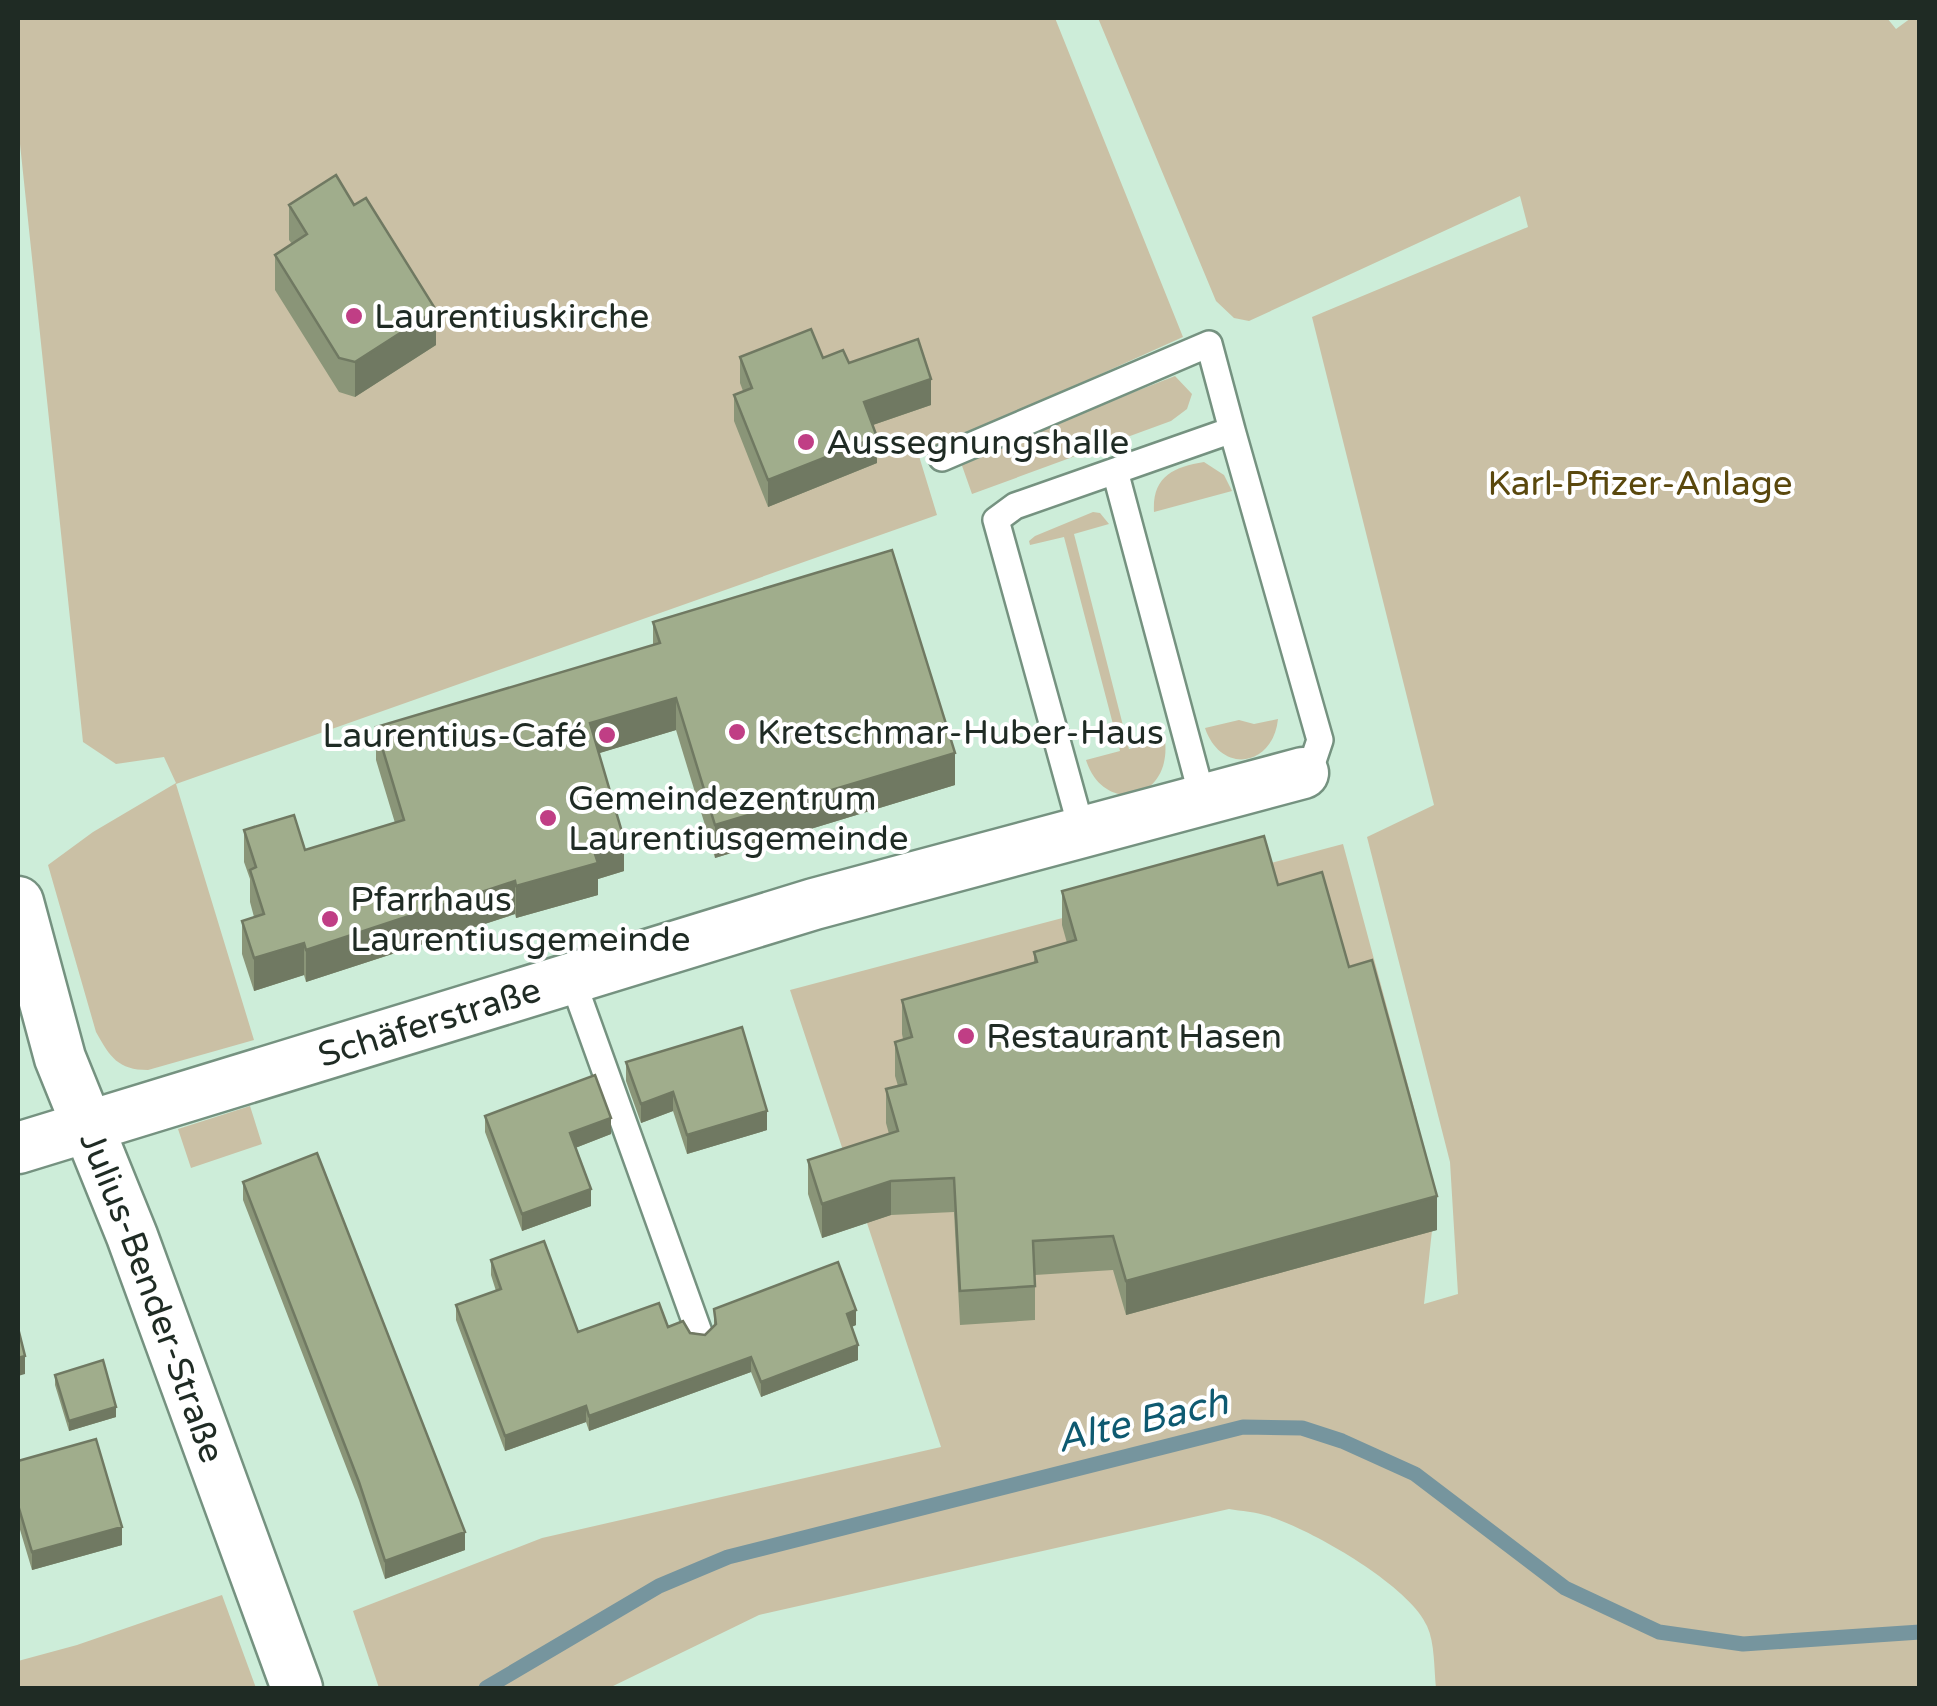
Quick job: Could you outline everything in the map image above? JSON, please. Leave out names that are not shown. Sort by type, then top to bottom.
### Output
[{"type":"street","name":"Schäferstraße","points":[[18,1148],[814,904],[1303,773]]},
{"type":"street","name":"Julius-Bender-Straße","points":[[18,902],[60,1058],[132,1236],[297,1688]]},
{"type":"lane","points":[[942,458],[1209,344],[1320,740],[1313,761],[1303,773]]},
{"type":"lane","points":[[1082,831],[996,520],[1015,506],[1232,430]]},
{"type":"lane","points":[[1116,471],[1203,800]]},
{"type":"lane","points":[[572,978],[700,1335]]},
{"type":"green space","points":[[18,18],[1055,18],[1183,337],[919,456],[937,515],[176,784],[254,1040],[148,1070],[129,1068],[111,1055],[96,1032],[48,865],[93,832],[176,783],[164,757],[116,764],[83,742],[18,125]]},
{"type":"green space","name":"Karl-Pfizer-Anlage","points":[[1098,18],[1887,18],[1896,29],[1911,18],[1919,18],[1919,1688],[1436,1688],[1430,1633],[1417,1610],[1400,1593],[1356,1560],[1308,1533],[1268,1516],[1229,1509],[759,1615],[609,1688],[379,1688],[353,1611],[542,1538],[941,1447],[790,990],[1343,844],[1416,1115],[1435,1203],[1424,1304],[1458,1294],[1450,1162],[1367,837],[1434,805],[1312,317],[1528,227],[1520,196],[1249,321],[1234,318],[1216,301]]},
{"type":"green space","points":[[1175,376],[1192,394],[1187,409],[1171,421],[972,494],[960,460]]},
{"type":"green space","points":[[1204,462],[1224,475],[1232,491],[1154,512],[1157,490],[1167,476]]},
{"type":"green space","points":[[1093,512],[1100,513],[1109,524],[1074,534],[1129,749],[1165,740],[1158,777],[1148,788],[1134,794],[1106,789],[1086,760],[1120,751],[1064,537],[1030,545],[1029,541]]},
{"type":"green space","points":[[1278,719],[1267,747],[1246,759],[1222,753],[1205,728],[1239,720],[1254,724]]},
{"type":"green space","points":[[250,1106],[262,1144],[191,1168],[178,1129]]},
{"type":"green space","points":[[222,1595],[256,1688],[18,1688],[18,1661]]},
{"type":"building","name":"Laurentiuskirche","points":[[336,175],[354,205],[366,198],[436,310],[355,362],[339,358],[275,255],[307,234],[289,205]]},
{"type":"building","points":[[811,329],[823,358],[843,350],[849,363],[918,339],[931,379],[864,402],[877,437],[768,480],[734,395],[752,388],[740,357]]},
{"type":"building","points":[[892,550],[955,753],[715,825],[676,698],[590,723],[624,839],[593,848],[598,863],[516,886],[515,881],[306,950],[304,943],[254,958],[242,921],[264,914],[250,870],[256,867],[244,830],[294,815],[305,850],[404,820],[376,727],[660,643],[653,622]]},
{"type":"building","points":[[1264,836],[1278,885],[1322,872],[1349,967],[1372,960],[1437,1196],[1126,1281],[1113,1236],[1033,1241],[1035,1286],[960,1291],[954,1178],[891,1181],[822,1204],[808,1160],[898,1131],[886,1089],[906,1084],[895,1042],[912,1037],[902,1000],[1037,962],[1034,952],[1076,940],[1062,891]]},
{"type":"building","points":[[742,1027],[767,1111],[687,1135],[673,1092],[641,1104],[626,1062]]},
{"type":"building","points":[[595,1075],[611,1118],[570,1133],[591,1189],[522,1214],[485,1116]]},
{"type":"building","points":[[317,1153],[465,1532],[385,1561],[359,1482],[243,1182]]},
{"type":"building","points":[[544,1241],[578,1332],[659,1303],[668,1327],[683,1321],[690,1333],[705,1335],[716,1324],[714,1309],[838,1262],[856,1310],[847,1314],[858,1345],[761,1382],[751,1357],[589,1416],[586,1406],[505,1436],[456,1305],[501,1289],[491,1260]]},
{"type":"building","points":[[18,1328],[25,1356],[18,1358]]},
{"type":"building","points":[[103,1360],[116,1407],[69,1421],[55,1375]]},
{"type":"building","points":[[96,1439],[122,1527],[32,1552],[18,1505],[18,1461]]},
{"type":"waterway","name":"Alte Bach","points":[[486,1688],[659,1586],[728,1557],[1243,1427],[1302,1428],[1342,1441],[1415,1474],[1565,1588],[1659,1632],[1743,1644],[1920,1632]]},
{"type":"place","name":"Laurentiuskirche","points":[[354,316]]},
{"type":"place","name":"Aussegnungshalle","points":[[806,442]]},
{"type":"place","name":"Kretschmar-Huber-Haus","points":[[737,732]]},
{"type":"place","name":"Laurentius-Café","points":[[607,735]]},
{"type":"place","name":"Gemeindezentrum Laurentiusgemeinde","points":[[548,818]]},
{"type":"place","name":"Pfarrhaus Laurentiusgemeinde","points":[[330,919]]},
{"type":"place","name":"Restaurant Hasen","points":[[966,1036]]}]
